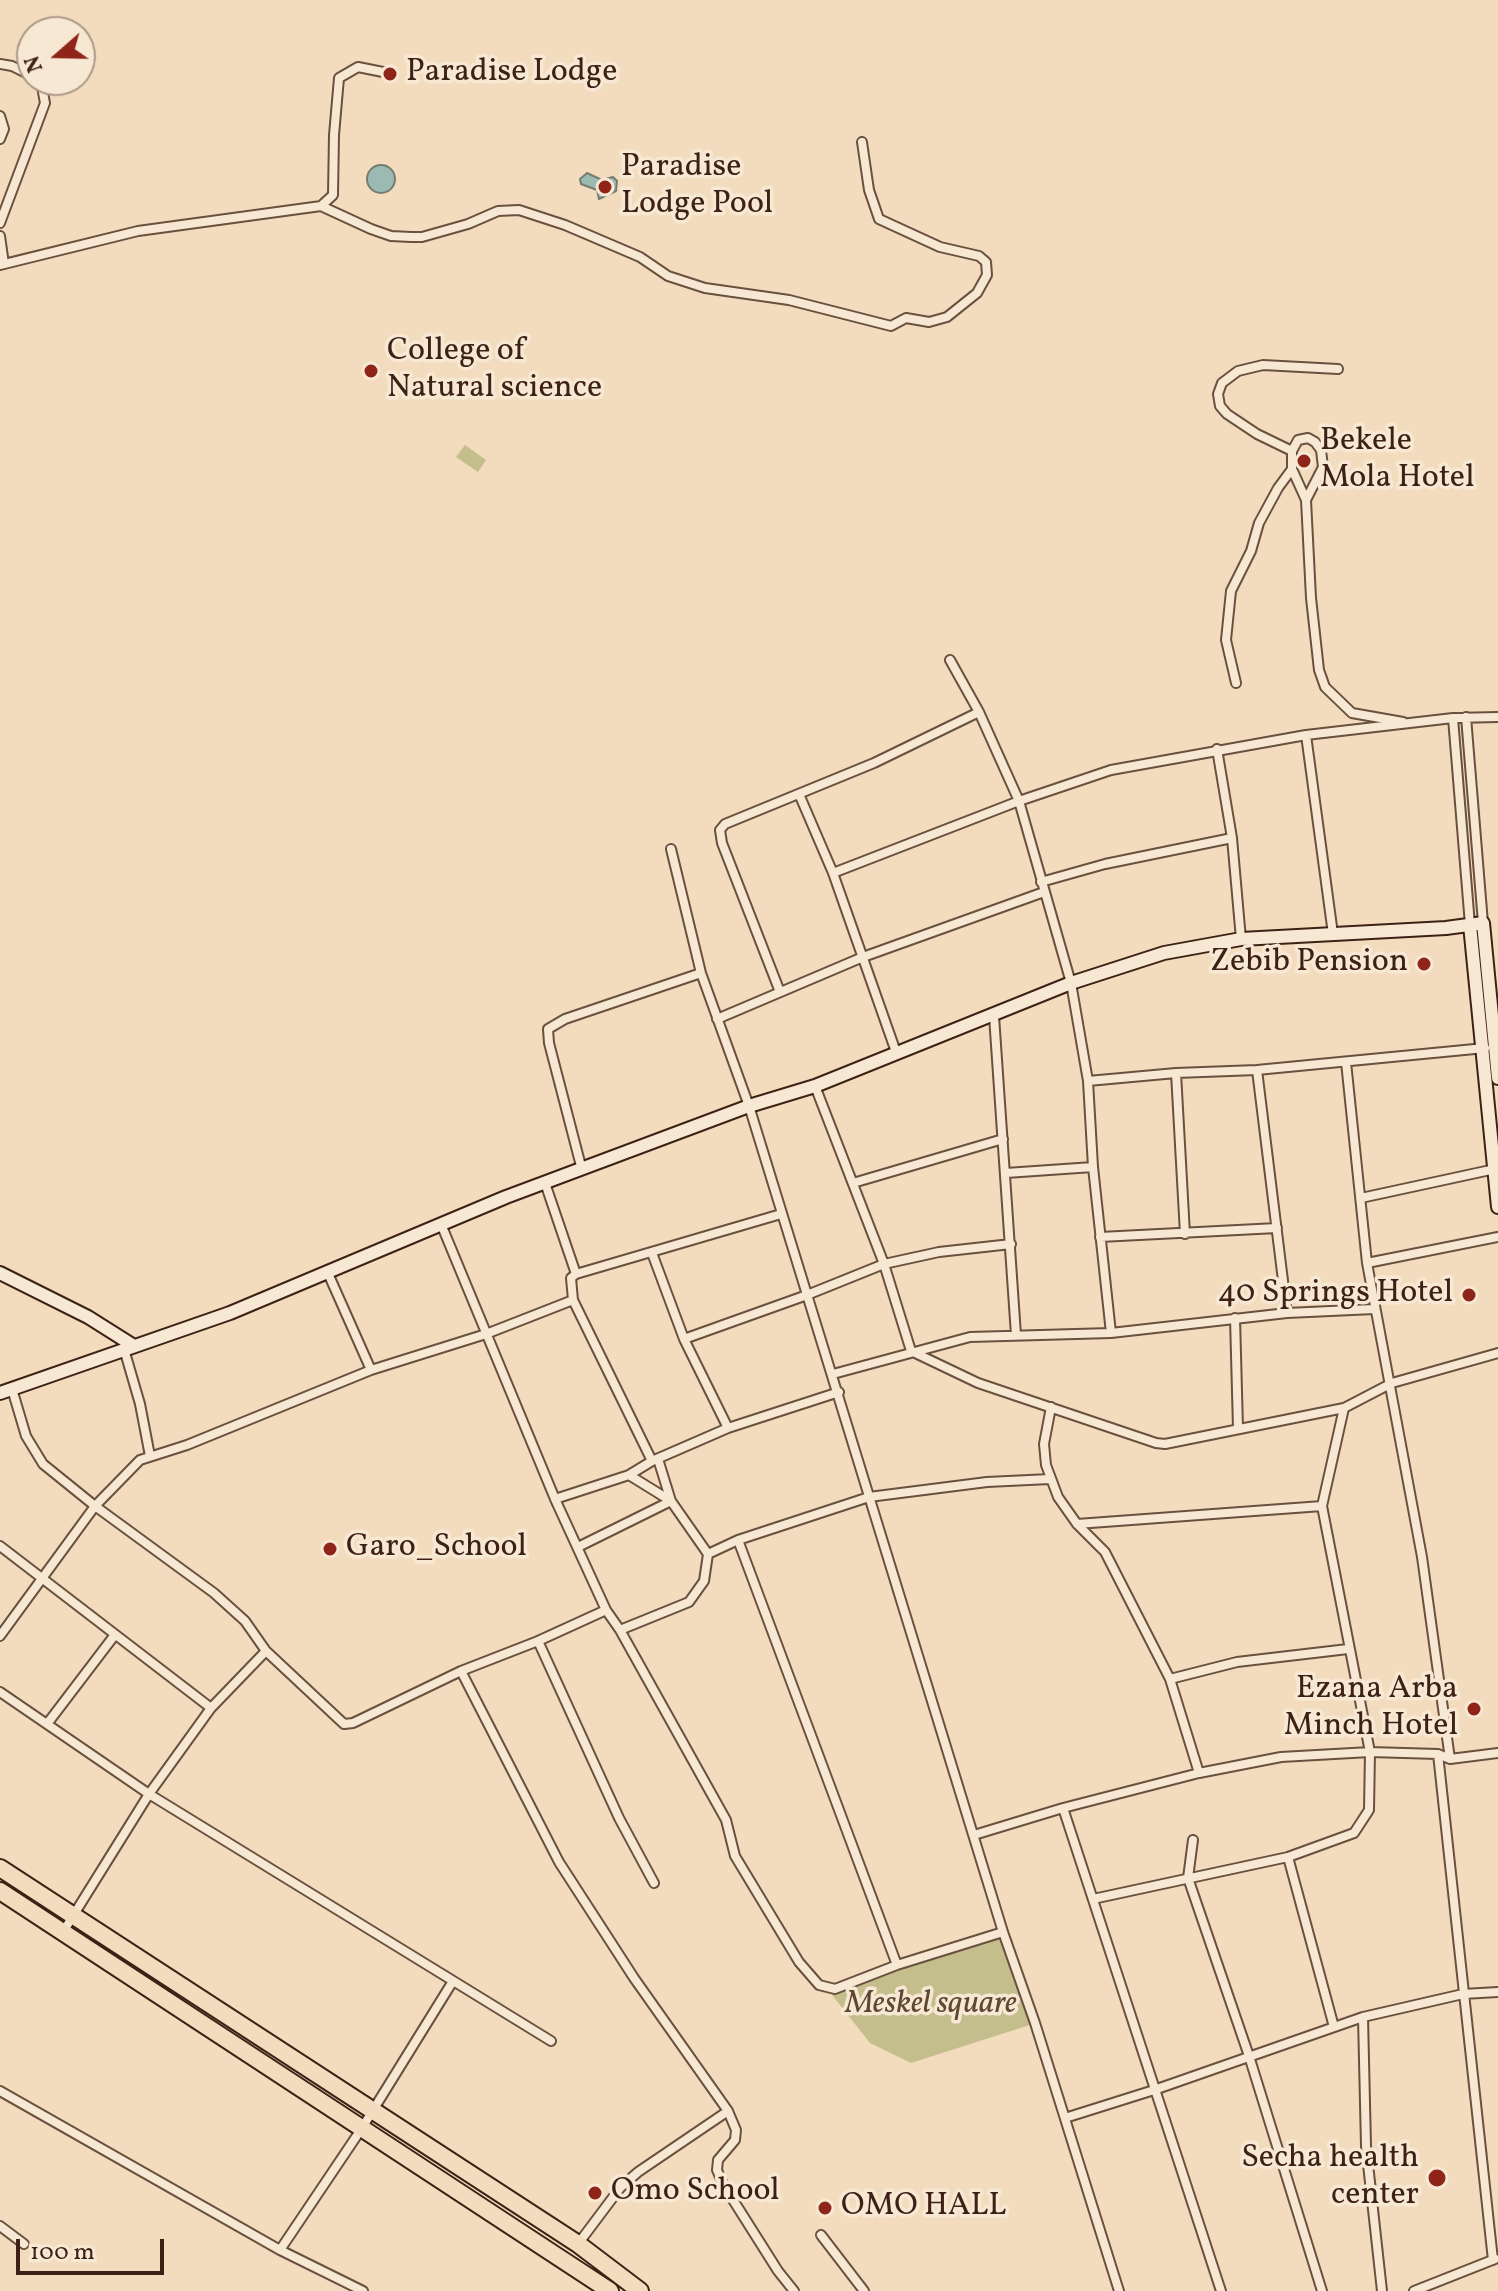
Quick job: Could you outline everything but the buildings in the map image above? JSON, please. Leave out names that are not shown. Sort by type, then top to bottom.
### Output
[{"type":"highway","points":[[0,1868],[578,2244],[640,2291]]},
{"type":"highway","points":[[0,1891],[610,2291]]},
{"type":"street","points":[[321,206],[333,195],[339,78],[358,67],[383,72]]},
{"type":"street","points":[[0,223],[45,103],[44,96]]},
{"type":"street","points":[[0,116],[4,129],[0,139]]},
{"type":"street","points":[[0,236],[2,264],[138,231],[321,206],[391,236],[411,237],[422,237],[468,224],[498,211],[519,210],[565,225],[640,257],[668,276],[705,288],[789,300],[891,326],[906,318],[929,322],[947,317],[977,293],[987,275],[986,262],[979,256],[940,247],[879,219],[869,190],[862,142]]},
{"type":"street","points":[[1292,451],[1257,434],[1227,414],[1220,406],[1218,394],[1222,383],[1238,371],[1263,365],[1338,369]]},
{"type":"street","points":[[1306,500],[1323,467],[1321,450],[1308,438],[1298,440],[1292,451],[1292,469],[1306,500],[1311,598],[1319,670],[1325,687],[1352,713],[1416,724]]},
{"type":"street","points":[[1236,683],[1226,640],[1231,591],[1251,551],[1259,523],[1292,469]]},
{"type":"street","points":[[950,660],[979,712],[1019,801],[1071,983],[1088,1081],[1093,1167],[1111,1333]]},
{"type":"street","points":[[780,992],[722,843],[720,830],[725,824],[874,763],[979,712]]},
{"type":"street","points":[[1466,717],[1476,924]]},
{"type":"street","points":[[833,873],[1019,801],[1111,770],[1306,735],[1453,718],[1498,717]]},
{"type":"street","points":[[1453,718],[1476,924],[1498,1078]]},
{"type":"street","points":[[1306,735],[1333,934]]},
{"type":"street","points":[[1217,749],[1232,838],[1241,939]]},
{"type":"street","points":[[799,794],[833,873],[896,1052]]},
{"type":"street","points":[[717,1019],[863,957],[1105,864],[1232,838]]},
{"type":"street","points":[[671,849],[701,973],[749,1106],[1003,1932],[1119,2291]]},
{"type":"street","points":[[606,1610],[461,1671],[353,1723],[344,1724],[266,1651],[245,1621],[214,1593],[43,1464],[32,1451],[6,1391],[230,1313],[545,1183],[749,1106],[815,1086],[1071,983],[1164,953],[1241,939],[1476,924]]},
{"type":"street","points":[[582,1170],[548,1029],[565,1019],[701,973]]},
{"type":"street","points":[[994,1016],[1016,1335]]},
{"type":"street","points":[[1088,1081],[1257,1070],[1492,1047]]},
{"type":"street","points":[[1492,1047],[1498,1207]]},
{"type":"street","points":[[1346,1062],[1367,1263],[1374,1309],[1392,1383],[1422,1557],[1450,1759]]},
{"type":"street","points":[[1257,1070],[1287,1313]]},
{"type":"street","points":[[1176,1073],[1185,1234]]},
{"type":"street","points":[[815,1086],[884,1264],[911,1351],[978,1383],[1165,1444],[1344,1408],[1392,1383],[1498,1353]]},
{"type":"street","points":[[853,1183],[1003,1139]]},
{"type":"street","points":[[1006,1173],[1093,1167]]},
{"type":"street","points":[[1361,1198],[1495,1169]]},
{"type":"street","points":[[545,1183],[576,1274]]},
{"type":"street","points":[[620,1630],[689,1602],[704,1581],[708,1554],[671,1501],[655,1460],[573,1300],[571,1278],[781,1214]]},
{"type":"street","points":[[441,1224],[555,1499],[606,1610],[726,1820],[735,1856],[799,1962],[819,1985],[835,1989],[897,1965],[1003,1932]]},
{"type":"street","points":[[1100,1237],[1277,1228]]},
{"type":"street","points":[[1367,1263],[1498,1237]]},
{"type":"street","points":[[684,1339],[884,1264],[939,1252],[1011,1244]]},
{"type":"street","points":[[652,1253],[684,1339],[728,1428]]},
{"type":"street","points":[[327,1271],[371,1370]]},
{"type":"street","points":[[0,1273],[88,1317],[129,1348],[150,1456]]},
{"type":"street","points":[[0,1636],[95,1506],[140,1460],[187,1445],[371,1370],[486,1334],[573,1300]]},
{"type":"street","points":[[833,1374],[970,1337],[1111,1333],[1287,1313],[1374,1309]]},
{"type":"street","points":[[1235,1318],[1238,1428]]},
{"type":"street","points":[[555,1499],[629,1475],[728,1428],[839,1392]]},
{"type":"street","points":[[1051,1407],[1044,1444],[1050,1479],[1058,1497],[1077,1524],[1105,1552],[1170,1679],[1199,1773]]},
{"type":"street","points":[[1093,1899],[1288,1857],[1354,1833],[1369,1810],[1370,1752],[1322,1506],[1344,1408]]},
{"type":"street","points":[[629,1475],[671,1501]]},
{"type":"street","points":[[708,1554],[738,1540],[869,1497],[987,1482],[1050,1479]]},
{"type":"street","points":[[578,1547],[671,1501]]},
{"type":"street","points":[[1077,1524],[1322,1506]]},
{"type":"street","points":[[738,1540],[897,1965]]},
{"type":"street","points":[[0,1546],[211,1708]]},
{"type":"street","points":[[47,1724],[114,1636]]},
{"type":"street","points":[[538,1641],[619,1818],[654,1883]]},
{"type":"street","points":[[1170,1679],[1237,1662],[1348,1649]]},
{"type":"street","points":[[63,1932],[149,1794],[211,1708],[266,1651]]},
{"type":"street","points":[[461,1671],[559,1862],[634,1978],[728,2111],[736,2130],[735,2140],[718,2160],[717,2170],[778,2271],[794,2291]]},
{"type":"street","points":[[0,1692],[149,1794],[551,2041]]},
{"type":"street","points":[[974,1835],[1199,1773],[1281,1757],[1370,1752],[1438,1754],[1450,1759],[1498,1753]]},
{"type":"street","points":[[1414,2291],[1496,2259],[1463,1994],[1438,1754]]},
{"type":"street","points":[[1063,1808],[1221,2291]]},
{"type":"street","points":[[1193,1840],[1188,1878],[1249,2056],[1322,2291]]},
{"type":"street","points":[[1288,1857],[1334,2027]]},
{"type":"street","points":[[280,2250],[362,2128],[453,1981]]},
{"type":"street","points":[[1065,2118],[1363,2017],[1463,1994],[1498,1992]]},
{"type":"street","points":[[1363,2017],[1366,2146],[1382,2291]]},
{"type":"street","points":[[0,2091],[280,2250],[363,2291]]},
{"type":"street","points":[[578,2244],[620,2188],[638,2172],[728,2111]]},
{"type":"street","points":[[0,2226],[24,2244]]},
{"type":"street","points":[[821,2235],[864,2291]]},
{"type":"green space","points":[[465,445],[486,460],[478,472],[456,457]]},
{"type":"green space","name":"Meskel square","points":[[1005,1933],[1033,2024],[911,2063],[870,2043],[832,1995],[848,1980]]},
{"type":"water","points":[[381,165],[391,169],[395,179],[391,189],[381,193],[371,189],[367,179],[371,169]]},
{"type":"water","points":[[587,173],[602,180],[613,177],[617,181],[616,191],[599,199],[597,190],[581,184],[580,179]]},
{"type":"place","name":"Paradise Lodge","points":[[390,74]]},
{"type":"place","name":"Paradise Lodge Pool","points":[[605,187]]},
{"type":"place","name":"College of Natural science","points":[[371,371]]},
{"type":"place","name":"Bekele Mola Hotel","points":[[1304,461]]},
{"type":"place","name":"Zebib Pension","points":[[1424,964]]},
{"type":"place","name":"40 Springs Hotel","points":[[1469,1295]]},
{"type":"place","name":"Garo_School","points":[[330,1549]]},
{"type":"place","name":"Ezana Arba Minch Hotel","points":[[1474,1709]]},
{"type":"place","name":"Secha health center","points":[[1437,2178]]},
{"type":"place","name":"Omo School","points":[[595,2193]]},
{"type":"place","name":"OMO HALL","points":[[825,2208]]}]
